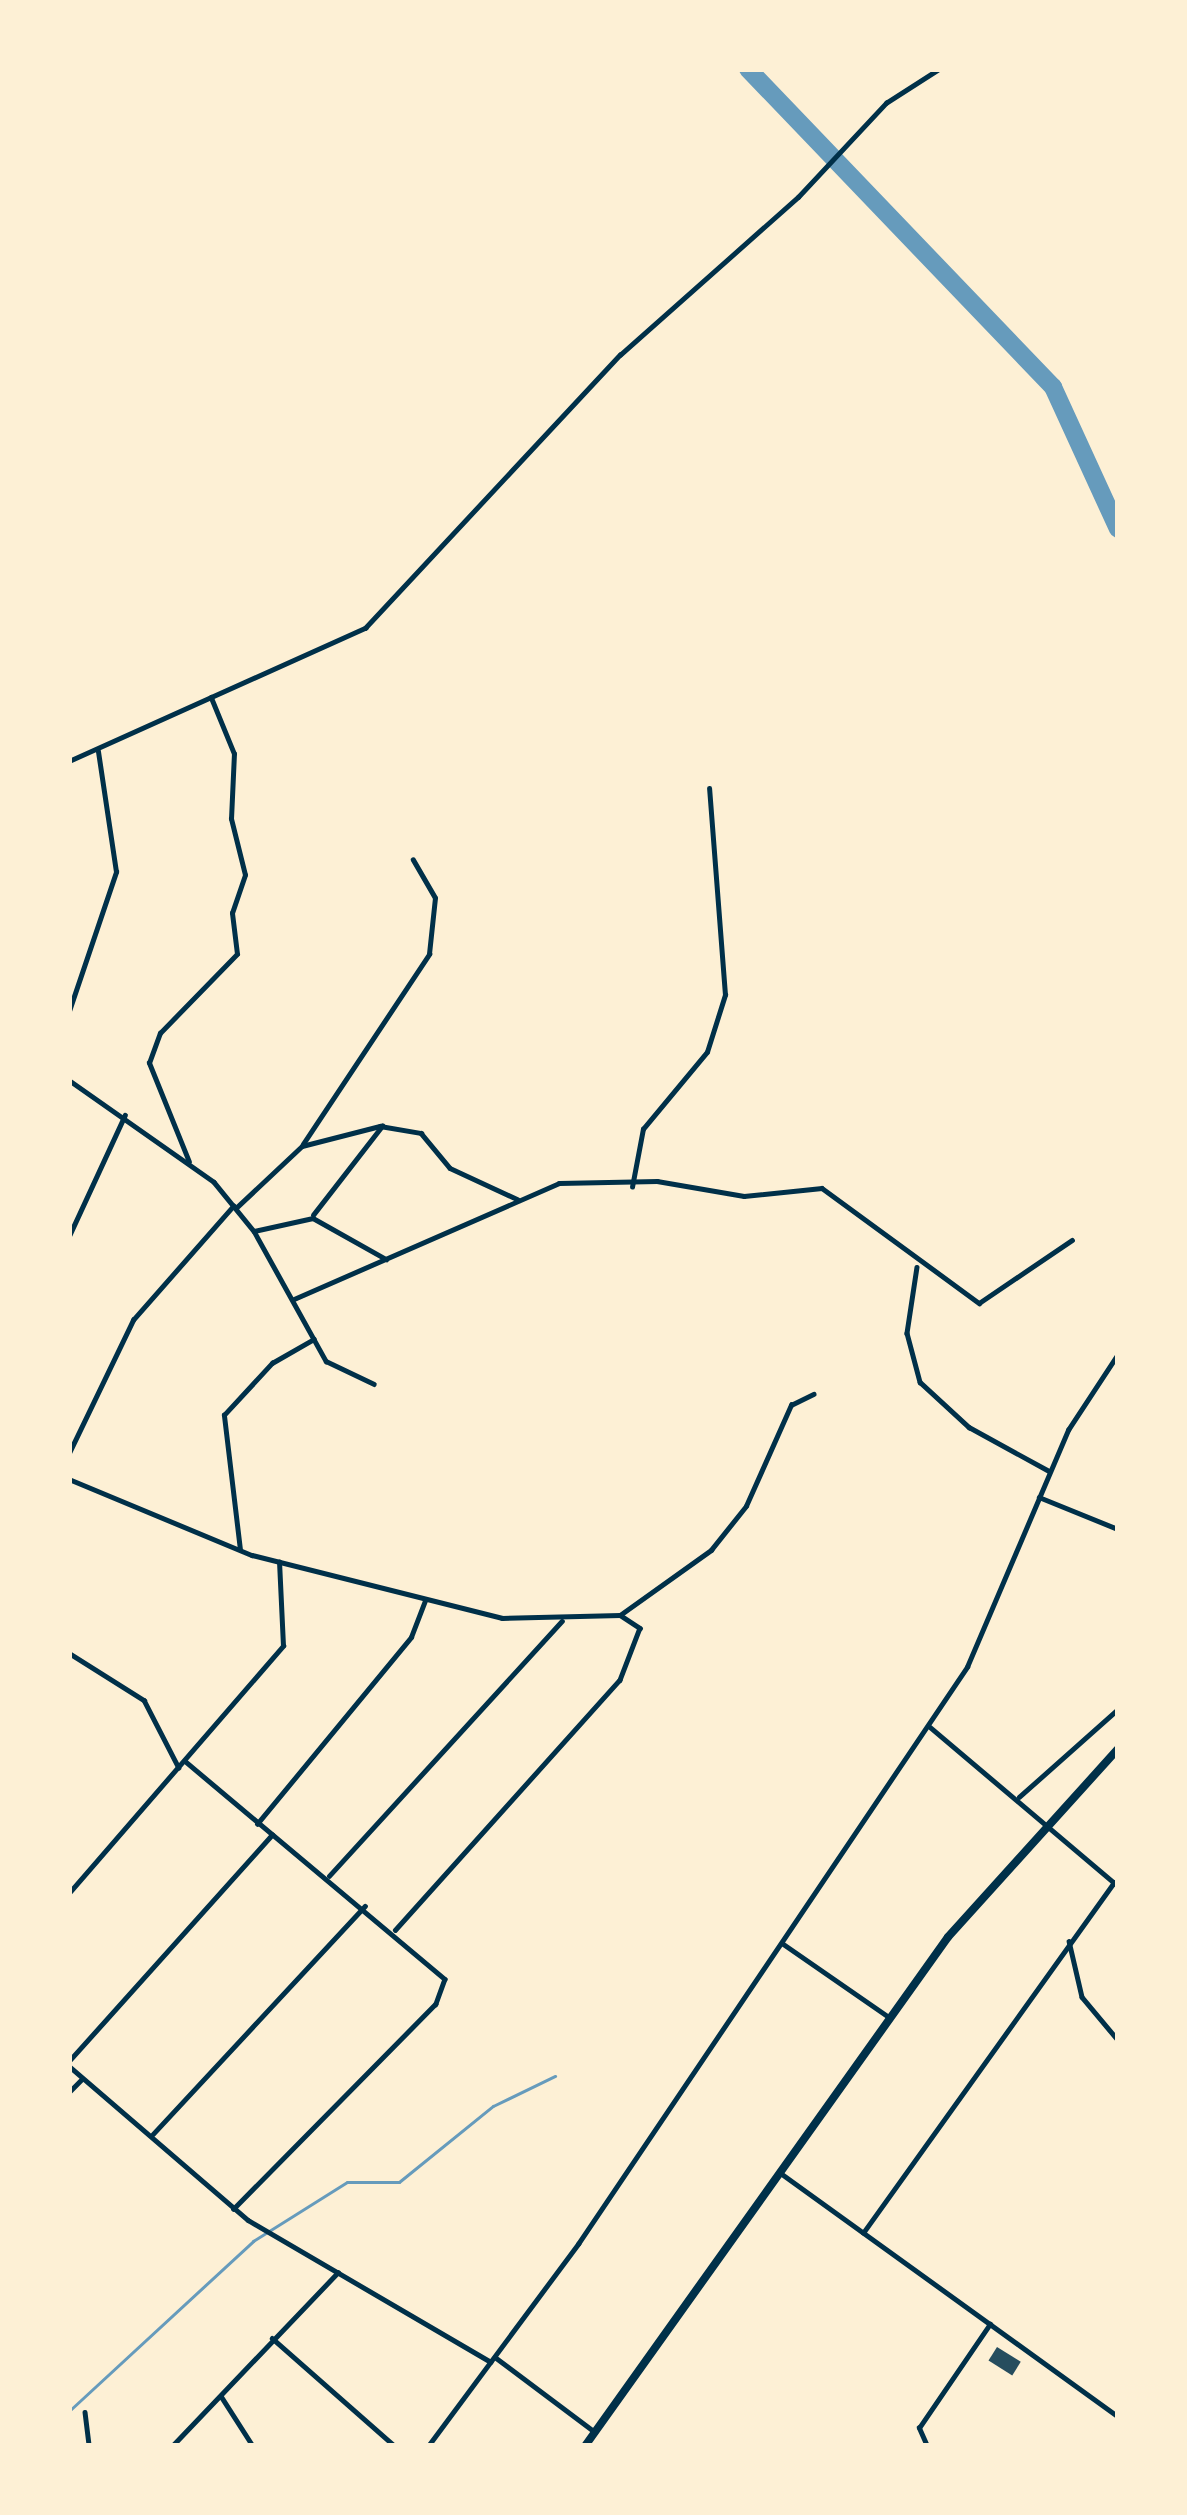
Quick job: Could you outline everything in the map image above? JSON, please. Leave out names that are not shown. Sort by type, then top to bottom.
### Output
[{"type":"highway","points":[[585,2446],[889,2017],[1049,1823],[1118,1749]]},
{"type":"street","points":[[69,761],[334,648],[404,596],[620,355],[798,197],[886,103],[939,69]]},
{"type":"street","points":[[189,1162],[148,1063],[160,1033],[238,954],[232,914],[244,875],[231,820],[234,754],[212,698]]},
{"type":"street","points":[[69,1011],[116,872],[98,751]]},
{"type":"street","points":[[632,1187],[643,1129],[707,1052],[725,994],[709,789]]},
{"type":"street","points":[[69,1454],[133,1320],[235,1206],[302,1146],[429,954],[435,898],[413,860]]},
{"type":"street","points":[[69,1080],[189,1162],[235,1206],[339,1375],[374,1384]]},
{"type":"street","points":[[69,1236],[125,1115]]},
{"type":"street","points":[[302,1146],[382,1126],[422,1133],[437,1159],[518,1199]]},
{"type":"street","points":[[254,1231],[313,1218],[382,1126]]},
{"type":"street","points":[[294,1299],[559,1184],[744,1196],[822,1188],[916,1267],[992,1304],[1072,1240]]},
{"type":"street","points":[[313,1218],[389,1261]]},
{"type":"street","points":[[916,1267],[907,1333],[920,1382],[969,1427],[1049,1471]]},
{"type":"street","points":[[240,1550],[224,1415],[272,1363],[314,1339]]},
{"type":"street","points":[[428,2446],[493,2360],[929,1726],[998,1612],[1049,1471],[1118,1354]]},
{"type":"street","points":[[69,1480],[240,1550],[426,1599],[562,1621],[620,1615],[711,1550],[746,1506],[791,1405],[814,1394]]},
{"type":"street","points":[[1039,1497],[1118,1529]]},
{"type":"street","points":[[69,1892],[283,1646],[279,1562]]},
{"type":"street","points":[[257,1825],[411,1637],[426,1599]]},
{"type":"street","points":[[396,1930],[620,1680],[642,1635],[620,1615]]},
{"type":"street","points":[[328,1876],[562,1621]]},
{"type":"street","points":[[69,1653],[144,1700],[179,1768]]},
{"type":"street","points":[[1019,1797],[1118,1709]]},
{"type":"street","points":[[863,2233],[1069,1941],[1116,1884],[1019,1797],[929,1726]]},
{"type":"street","points":[[185,1761],[257,1825],[328,1876],[442,1971],[441,1997],[234,2209]]},
{"type":"street","points":[[272,1835],[69,2064],[248,2220],[493,2360],[595,2432]]},
{"type":"street","points":[[153,2134],[365,1906]]},
{"type":"street","points":[[1069,1941],[1082,1997],[1118,2040]]},
{"type":"street","points":[[782,1943],[889,2017]]},
{"type":"street","points":[[69,2092],[84,2077]]},
{"type":"street","points":[[778,2171],[1118,2416]]},
{"type":"street","points":[[172,2446],[340,2271]]},
{"type":"street","points":[[927,2446],[919,2428],[990,2324]]},
{"type":"street","points":[[272,2338],[395,2446]]},
{"type":"street","points":[[220,2396],[253,2446]]},
{"type":"street","points":[[85,2412],[88,2446]]},
{"type":"building","points":[[997,2347],[1021,2362],[1012,2375],[989,2361]]},
{"type":"waterway","points":[[748,69],[1053,387],[1118,529]]},
{"type":"waterway","points":[[69,2411],[253,2241],[347,2182],[399,2182],[493,2106],[555,2076]]}]
